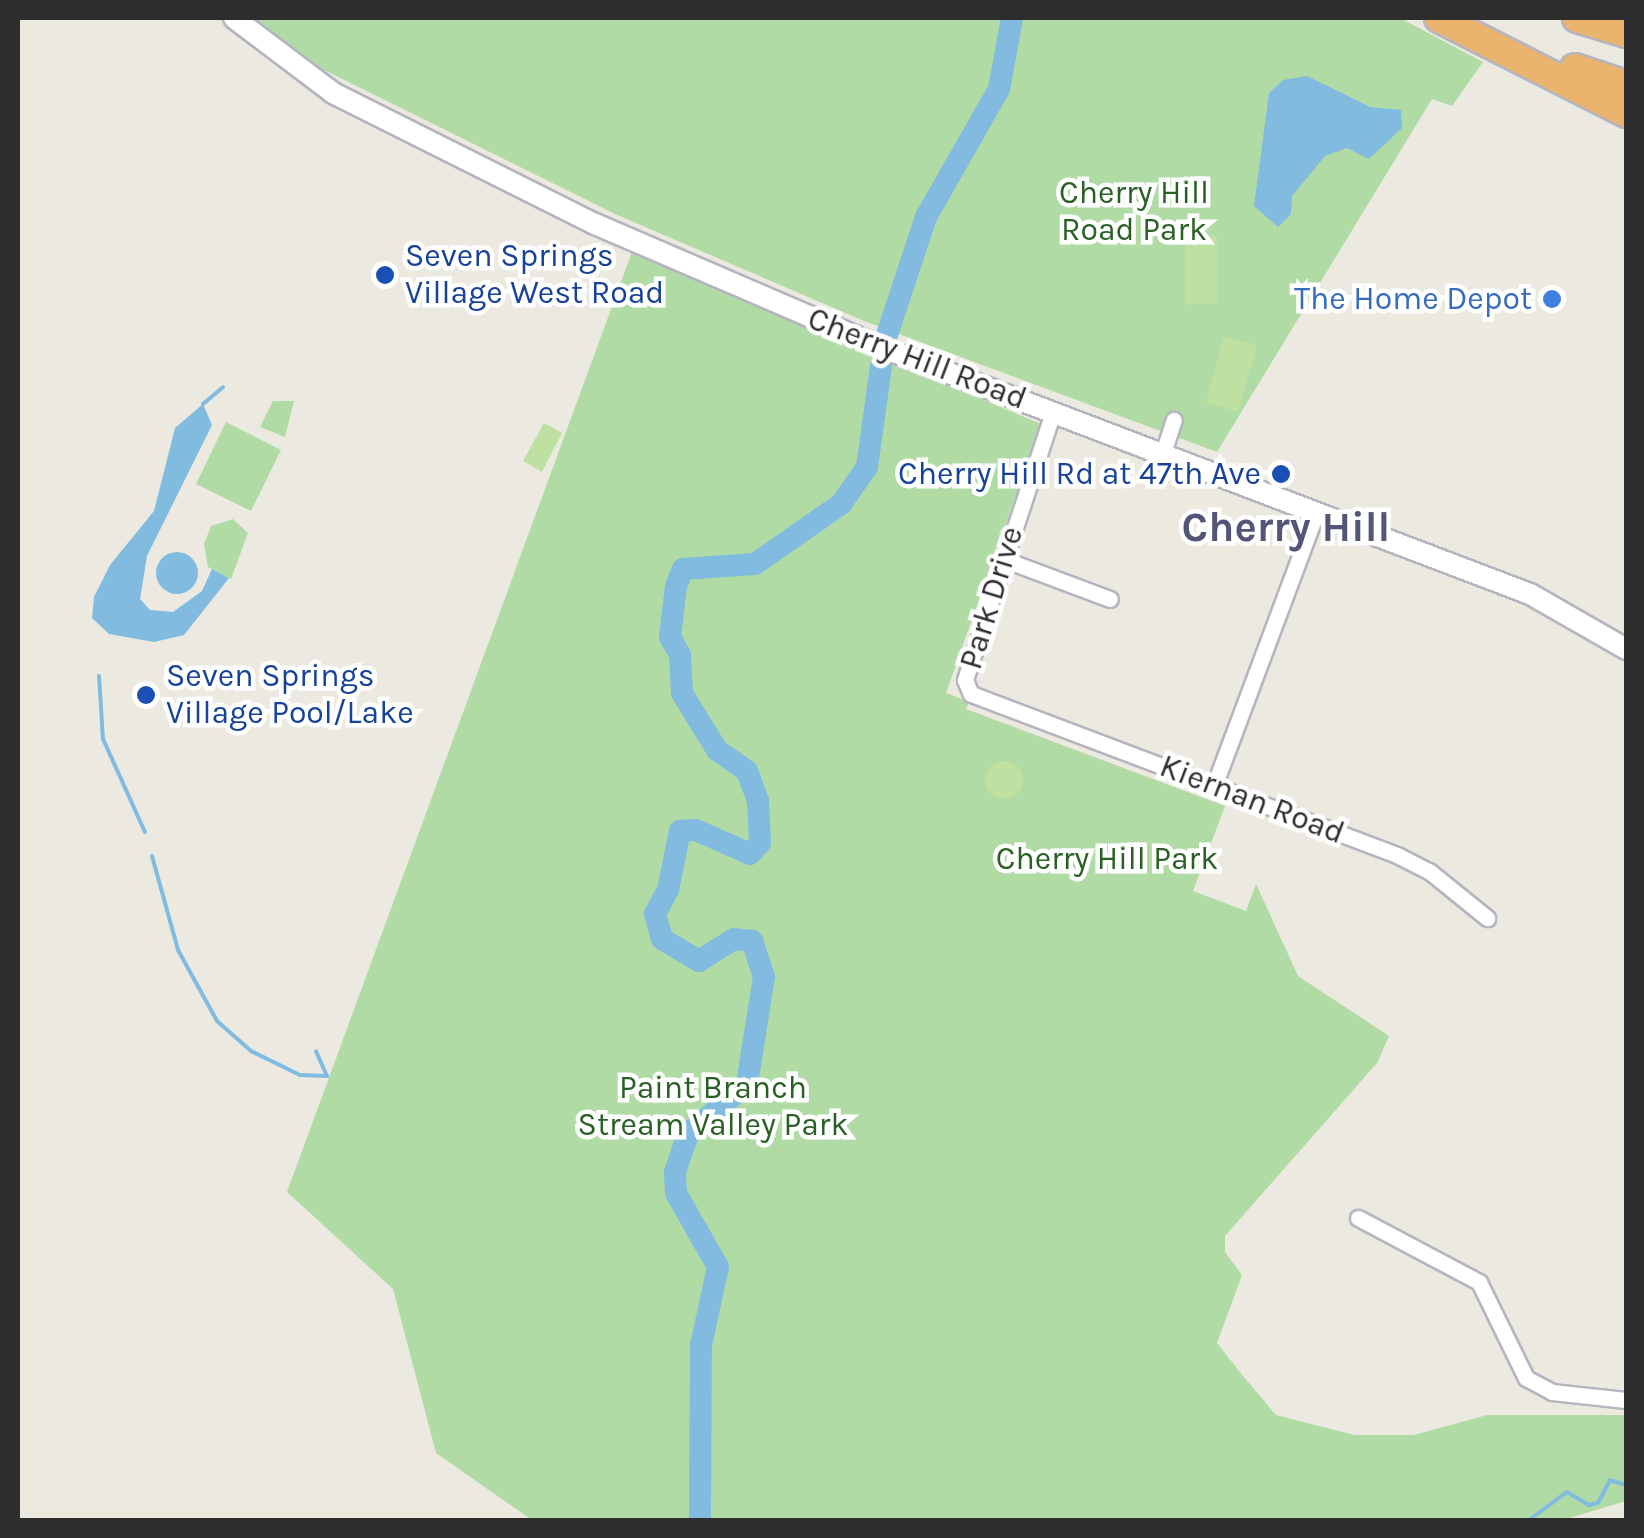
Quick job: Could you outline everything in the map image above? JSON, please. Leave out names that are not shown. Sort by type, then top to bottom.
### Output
[{"type":"highway","points":[[1577,18],[1626,33]]},
{"type":"highway","points":[[1445,20],[1626,85]]},
{"type":"highway","points":[[1445,20],[1626,114]]},
{"type":"main road","name":"Cherry Hill Road","points":[[234,18],[333,93],[594,224],[732,286],[1162,456],[1530,594],[1626,650]]},
{"type":"street","name":"Park Drive","points":[[1002,707],[972,694],[965,680],[1053,412]]},
{"type":"street","points":[[1162,456],[1174,420]]},
{"type":"street","points":[[1214,786],[1315,516]]},
{"type":"street","points":[[1002,559],[1110,598]]},
{"type":"street","name":"Kiernan Road","points":[[1002,707],[1397,855],[1429,870],[1487,918]]},
{"type":"street","points":[[1358,1218],[1478,1282],[1526,1378],[1552,1392],[1626,1400]]},
{"type":"green space","name":"Cherry Hill Road Park","points":[[250,18],[1400,18],[1483,62],[1452,106],[1432,99],[1217,452],[864,321],[615,214],[314,65]]},
{"type":"green space","points":[[1217,235],[1218,303],[1185,305],[1185,237]]},
{"type":"green space","name":"Paint Branch Stream Valley Park","points":[[632,252],[1041,424],[946,693],[969,702],[966,709],[1225,806],[1193,891],[1246,911],[1256,884],[1298,976],[1389,1036],[1377,1063],[1225,1236],[1225,1252],[1242,1275],[1217,1343],[1243,1376],[1276,1415],[1354,1435],[1414,1435],[1487,1415],[1626,1415],[1626,1501],[1563,1520],[532,1520],[436,1453],[393,1289],[287,1192]]},
{"type":"green space","points":[[1224,336],[1257,345],[1238,412],[1206,402]]},
{"type":"green space","points":[[273,401],[294,401],[285,437],[260,427]]},
{"type":"green space","points":[[226,422],[281,450],[251,511],[196,484]]},
{"type":"green space","points":[[544,423],[562,433],[542,472],[523,461]]},
{"type":"green space","points":[[233,519],[248,533],[231,579],[208,567],[204,544],[211,526]]},
{"type":"green space","points":[[1004,761],[1017,767],[1023,780],[1017,793],[1004,799],[991,793],[985,780],[991,767]]},
{"type":"water","points":[[1307,76],[1370,107],[1401,110],[1402,128],[1369,159],[1347,148],[1325,156],[1292,196],[1291,214],[1278,227],[1254,206],[1269,93],[1283,80]]},
{"type":"water","points":[[203,404],[212,425],[147,556],[140,599],[150,610],[173,612],[202,591],[212,569],[229,578],[184,635],[154,642],[109,634],[92,618],[94,597],[110,565],[154,511],[175,428]]},
{"type":"water","points":[[177,552],[192,558],[198,573],[192,588],[177,594],[162,588],[156,573],[162,558]]},
{"type":"waterway","points":[[887,335],[926,217],[999,89],[1012,18]]},
{"type":"waterway","points":[[700,1520],[701,1345],[718,1267],[676,1193],[675,1172],[688,1134],[747,1084],[764,977],[752,941],[734,939],[699,961],[662,939],[655,914],[668,890],[680,831],[696,830],[750,854],[760,843],[758,801],[747,771],[717,750],[682,693],[680,655],[670,637],[676,586],[683,569],[755,564],[841,504],[867,467],[881,366]]},
{"type":"waterway","points":[[203,404],[223,387]]},
{"type":"waterway","points":[[99,676],[103,739],[145,832]]},
{"type":"waterway","points":[[152,856],[178,950],[217,1021],[251,1051],[300,1075],[327,1076],[316,1051]]},
{"type":"waterway","points":[[1529,1520],[1567,1492],[1589,1505],[1598,1503],[1610,1480],[1626,1485]]},
{"type":"place","name":"Seven Springs Village West Road","points":[[385,275]]},
{"type":"place","name":"The Home Depot","points":[[1552,299]]},
{"type":"place","name":"Cherry Hill Rd at 47th Ave","points":[[1281,474]]},
{"type":"place","name":"Seven Springs Village Pool/Lake","points":[[146,695]]},
{"type":"district","name":"Cherry Hill","points":[[1286,527]]},
{"type":"park label","name":"Cherry Hill Park","points":[[1107,859]]}]
